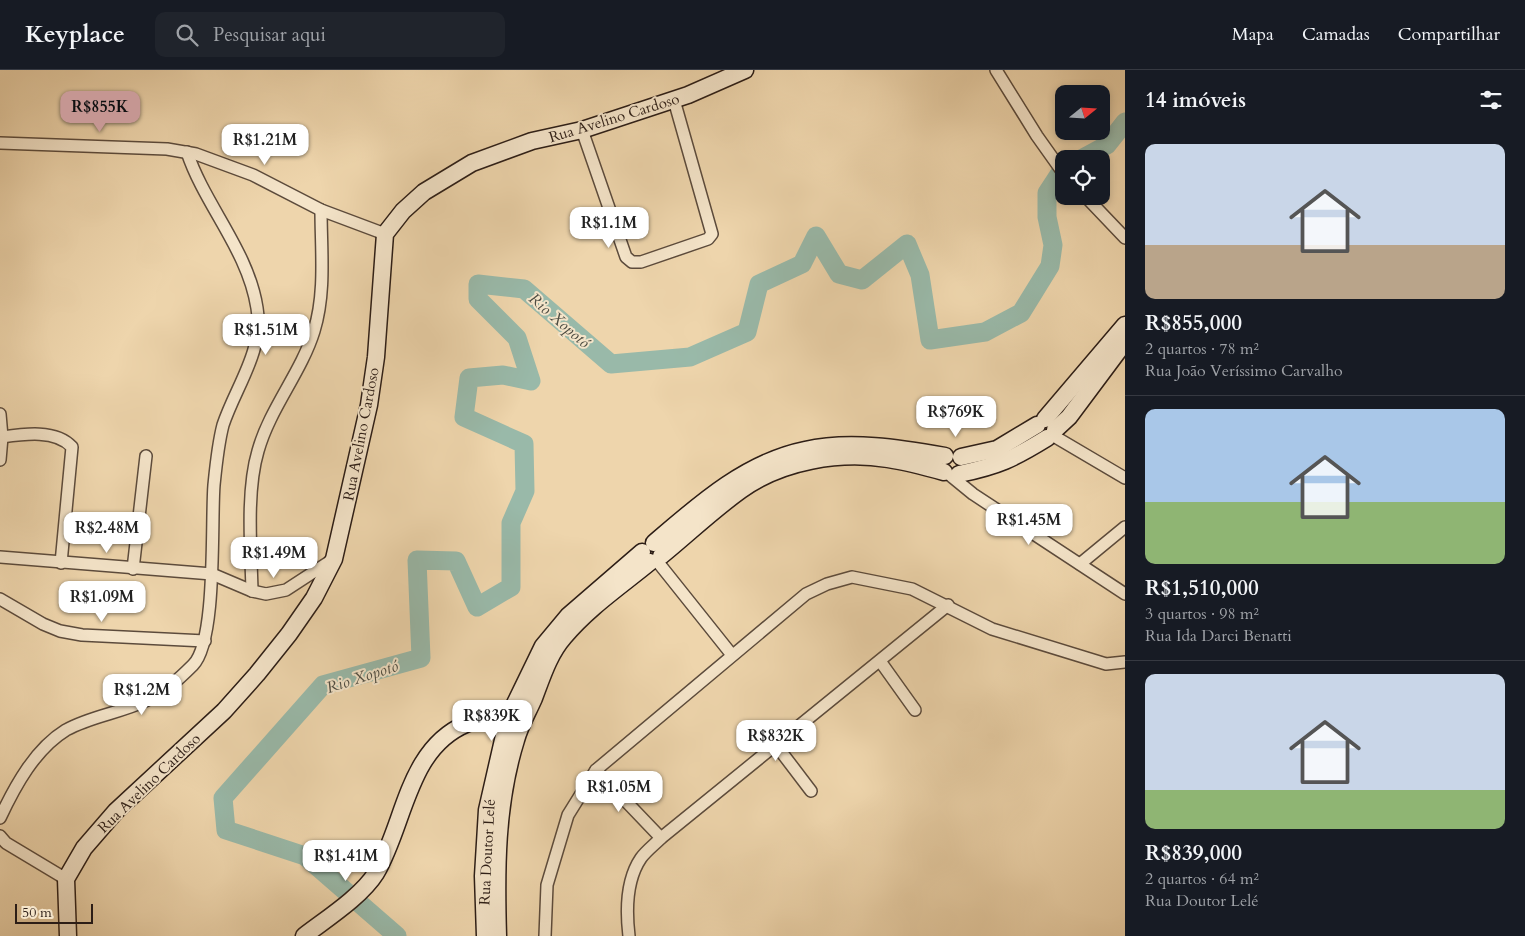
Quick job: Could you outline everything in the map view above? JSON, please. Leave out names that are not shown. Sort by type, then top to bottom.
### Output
[{"type":"street","name":"Rua Avelino Cardoso","points":[[66,879],[84,848],[116,811],[224,711],[257,674],[289,634],[314,598],[334,559],[369,405],[376,357],[385,234],[403,211],[424,192],[472,163],[532,141],[582,130],[674,100],[718,75],[745,70]]},
{"type":"street","points":[[996,70],[1055,161]]},
{"type":"street","points":[[582,130],[628,260],[641,262],[708,239],[712,234],[674,100]]},
{"type":"street","points":[[0,143],[187,152],[245,171],[321,210],[385,234]]},
{"type":"street","points":[[0,818],[15,787],[45,747],[67,730],[145,702],[166,690],[195,663],[205,642],[212,574],[212,505],[219,443],[228,414],[256,344],[258,319],[245,264],[196,178],[187,152]]},
{"type":"street","points":[[1094,205],[1125,238]]},
{"type":"street","points":[[252,591],[251,512],[257,453],[274,409],[304,356],[314,330],[322,282],[321,210]]},
{"type":"street","name":"Rua Doutor Lelé","points":[[1047,429],[1125,325]]},
{"type":"street","name":"Rua Doutor Lelé","points":[[485,936],[483,876],[487,810],[513,728],[543,646],[568,616],[653,555],[725,487],[774,460],[804,450],[827,447],[875,446],[952,467],[1047,429],[1069,417],[1125,342]]},
{"type":"street","points":[[0,414],[2,436],[0,460]]},
{"type":"street","points":[[1047,429],[1125,478]]},
{"type":"street","points":[[2,436],[34,434],[54,436],[70,445],[73,453],[61,563]]},
{"type":"street","points":[[133,569],[146,456]]},
{"type":"street","points":[[952,467],[973,494],[1125,594]]},
{"type":"street","points":[[1080,564],[1125,527]]},
{"type":"street","points":[[653,555],[732,655]]},
{"type":"street","points":[[0,558],[212,574],[252,591],[266,594],[286,590],[334,559]]},
{"type":"street","points":[[545,936],[547,885],[568,815],[596,770],[806,594],[827,584],[852,577],[912,589],[948,605],[992,629],[1106,664],[1125,662]]},
{"type":"street","points":[[0,599],[43,624],[60,631],[82,635],[205,642]]},
{"type":"street","points":[[629,936],[627,922],[629,886],[641,859],[661,838],[948,605]]},
{"type":"street","points":[[880,661],[916,710]]},
{"type":"street","points":[[304,936],[346,903],[375,874],[423,763],[436,744],[452,730],[486,717],[513,728]]},
{"type":"street","name":"Rua Doutor Lelé","points":[[498,936],[497,862],[499,823],[513,728]]},
{"type":"street","points":[[776,745],[811,791]]},
{"type":"street","points":[[596,770],[661,838]]},
{"type":"street","points":[[0,836],[6,843],[66,879],[68,936]]},
{"type":"waterway","name":"Rio Xopotó","points":[[1098,150],[1107,145],[1125,122]]},
{"type":"waterway","name":"Rio Xopotó","points":[[397,936],[305,856],[226,830],[223,798],[323,685],[421,658],[417,560],[456,561],[477,607],[511,587],[511,523],[525,491],[524,444],[464,417],[469,378],[503,375],[531,381],[517,338],[478,299],[478,284],[524,289],[611,364],[690,357],[747,332],[759,284],[802,264],[816,236],[839,274],[862,280],[907,244],[920,275],[930,340],[985,332],[1021,313],[1050,266],[1053,245],[1047,217],[1047,193],[1055,181]]}]
